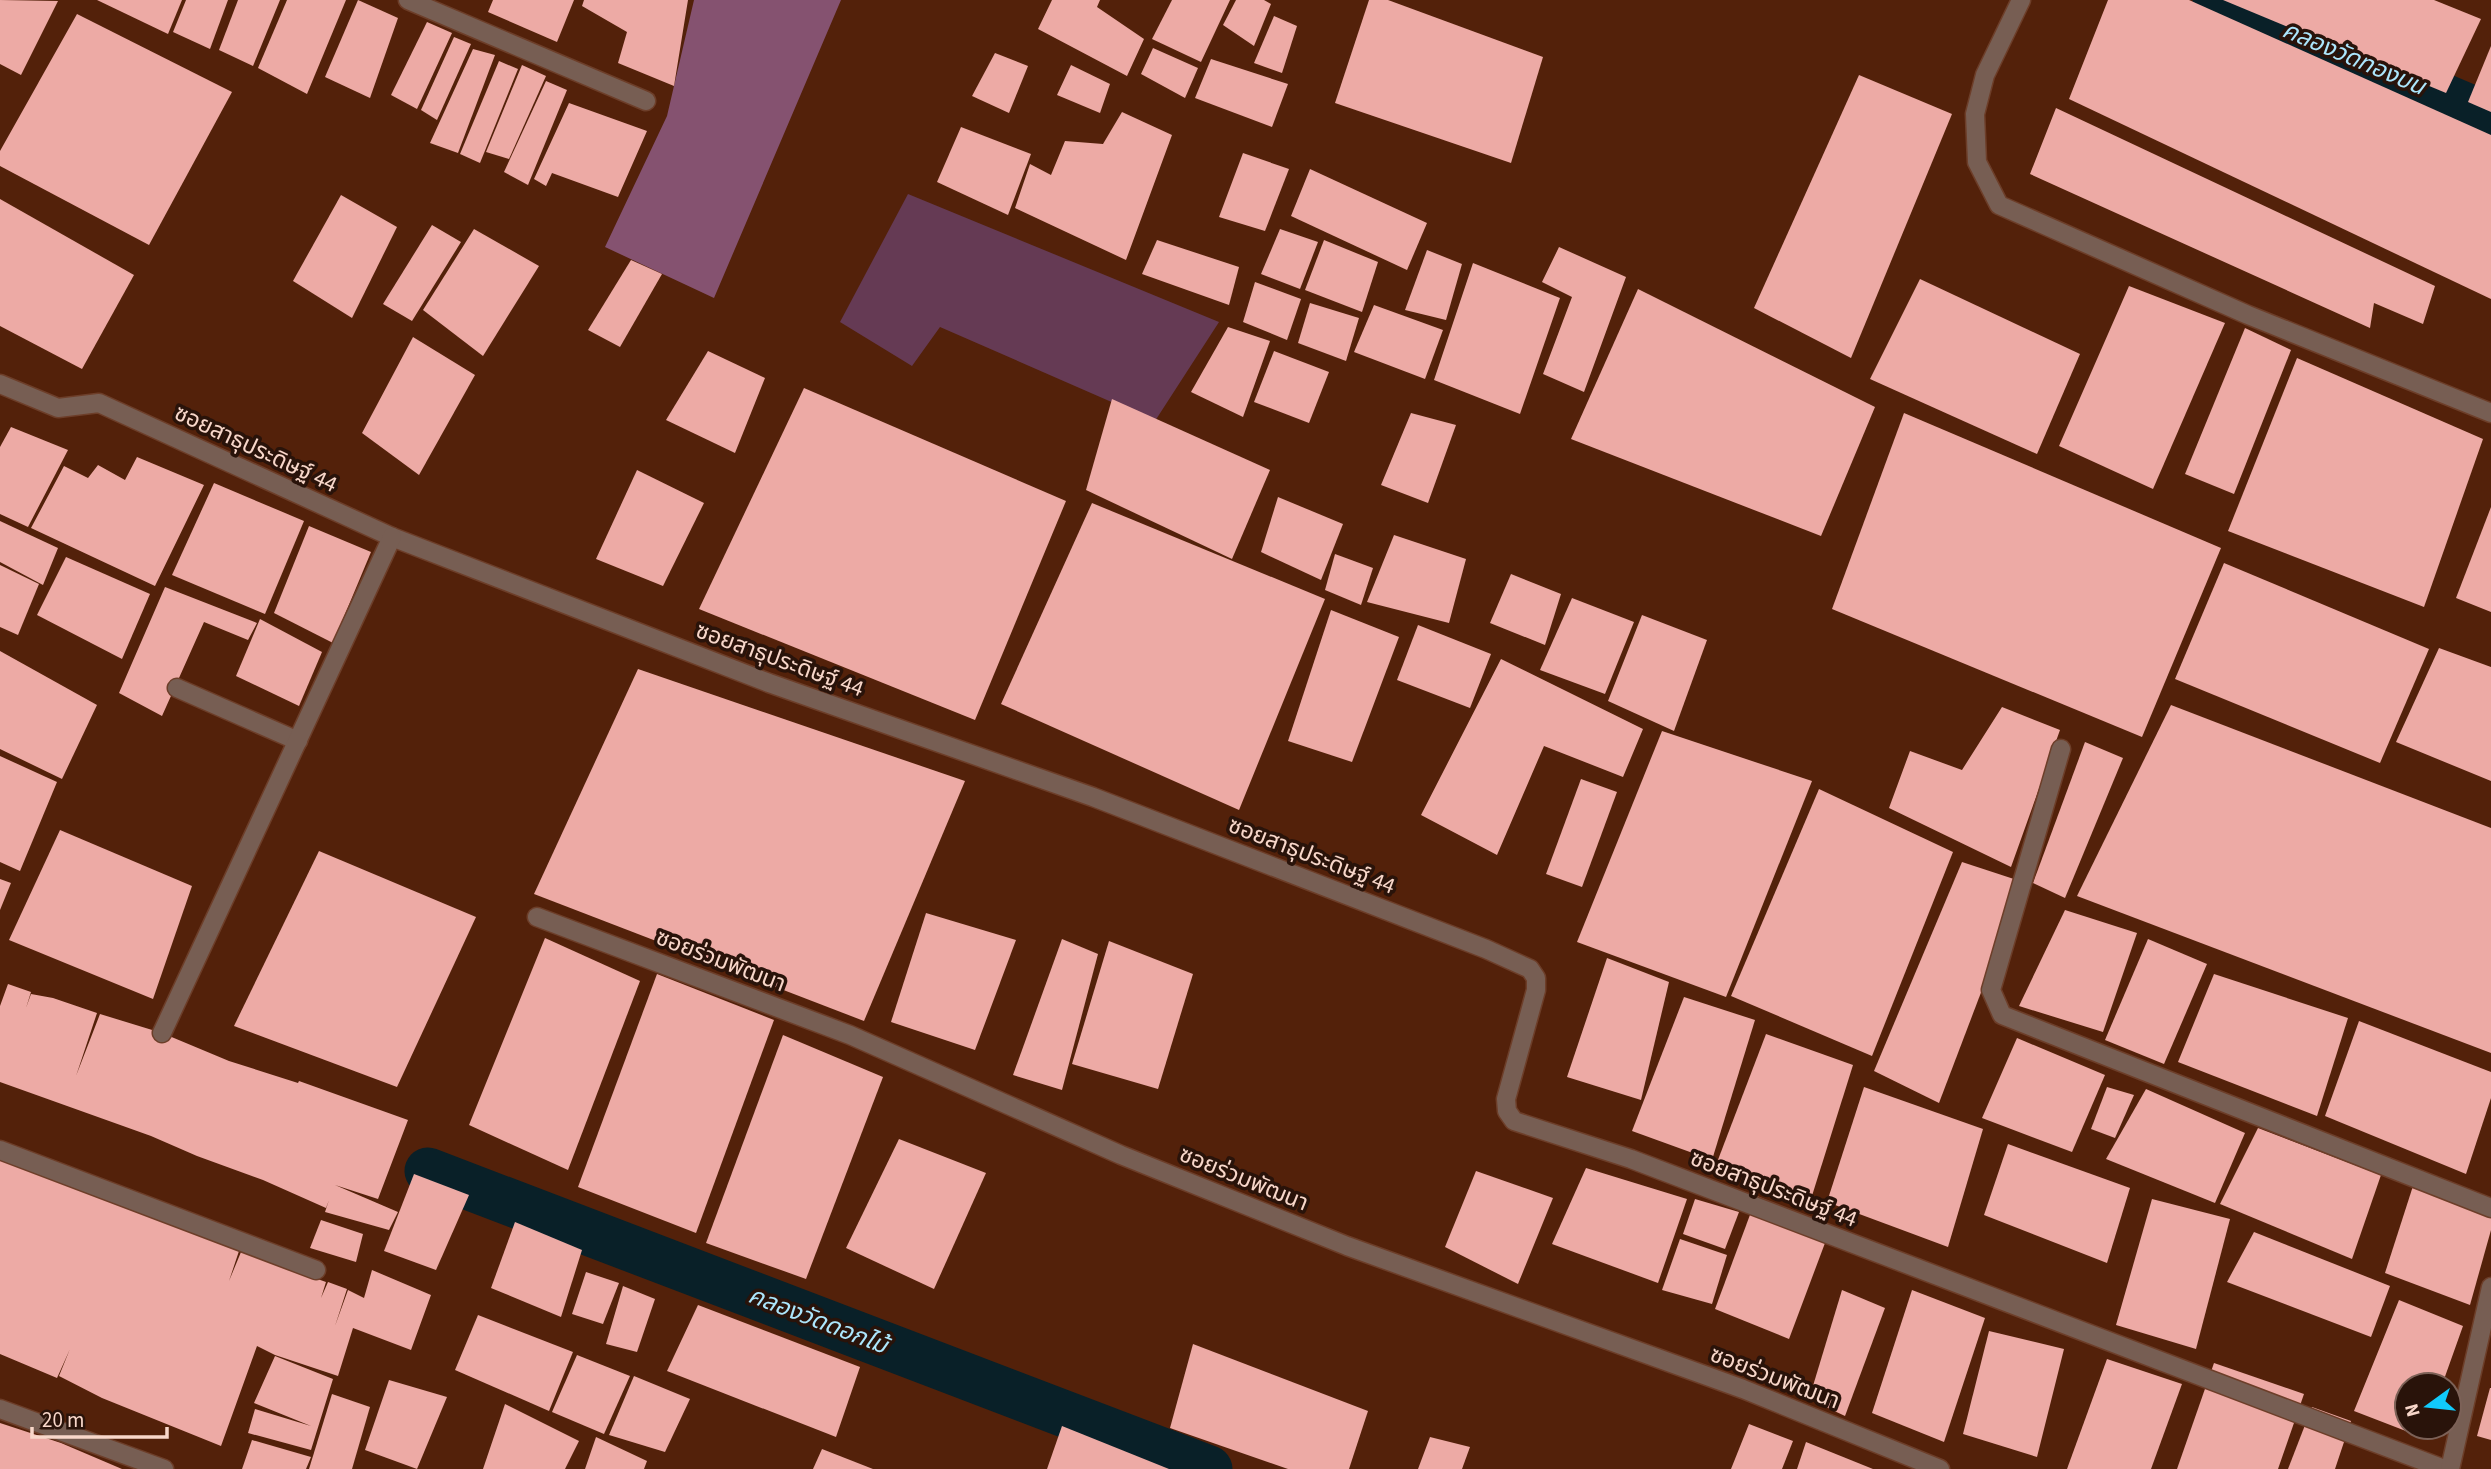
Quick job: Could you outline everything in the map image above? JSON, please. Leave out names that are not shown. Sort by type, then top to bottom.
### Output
[{"type":"street","points":[[408,0],[646,101]]},
{"type":"street","points":[[2021,0],[1985,75],[1975,114],[1977,162],[1999,205],[2248,315],[2491,414]]},
{"type":"street","name":"ซอยสาธุประดิษฐ์ 44","points":[[0,384],[58,408],[99,403],[392,537],[769,683],[1093,797],[1486,949],[1530,969],[1536,978],[1536,990],[1506,1099],[1507,1111],[1514,1121],[1631,1159],[2444,1469]]},
{"type":"street","points":[[162,1033],[392,537]]},
{"type":"street","points":[[177,688],[298,741]]},
{"type":"street","points":[[2061,749],[1991,990],[2002,1015],[2491,1208]]},
{"type":"street","name":"ซอยร่วมพัฒนา","points":[[537,918],[850,1035],[1121,1155],[1347,1246],[1743,1388],[1940,1469]]},
{"type":"street","points":[[0,1150],[316,1270]]},
{"type":"street","points":[[2450,1469],[2491,1287]]},
{"type":"street","points":[[0,1409],[164,1469]]},
{"type":"shaded area","points":[[694,0],[841,0],[714,298],[605,247],[667,116]]},
{"type":"shaded area","points":[[908,194],[1219,322],[1155,421],[940,327],[912,366],[840,322]]},
{"type":"building","points":[[0,0],[58,1],[21,75],[0,64]]},
{"type":"building","points":[[97,0],[182,0],[168,34]]},
{"type":"building","points":[[186,0],[228,0],[210,49],[173,32]]},
{"type":"building","points":[[238,0],[280,0],[253,66],[219,50]]},
{"type":"building","points":[[287,0],[346,0],[307,94],[258,68]]},
{"type":"building","points":[[358,0],[398,18],[370,98],[325,77]]},
{"type":"building","points":[[493,0],[574,0],[557,42],[488,12]]},
{"type":"building","points":[[584,0],[688,0],[674,86],[618,63],[627,32],[582,6]]},
{"type":"building","points":[[1052,0],[1100,0],[1097,7],[1144,39],[1127,76],[1038,29]]},
{"type":"building","points":[[1172,0],[1230,0],[1201,62],[1152,39]]},
{"type":"building","points":[[1236,0],[1264,0],[1271,4],[1254,46],[1223,25]]},
{"type":"building","points":[[1369,0],[1388,0],[1543,57],[1511,163],[1335,103]]},
{"type":"building","points":[[2108,0],[2189,0],[2491,135],[2491,299],[2069,99]]},
{"type":"building","points":[[2223,0],[2434,0],[2481,19],[2446,93]]},
{"type":"building","points":[[77,14],[232,92],[149,245],[0,166],[0,151]]},
{"type":"building","points":[[1274,16],[1297,26],[1282,73],[1254,63]]},
{"type":"building","points":[[427,22],[452,33],[417,109],[391,95]]},
{"type":"building","points":[[454,37],[471,44],[437,120],[421,110]]},
{"type":"building","points":[[2491,46],[2491,112],[2468,102]]},
{"type":"building","points":[[1153,48],[1198,68],[1185,98],[1141,74]]},
{"type":"building","points":[[473,49],[495,55],[458,153],[430,143]]},
{"type":"building","points":[[995,53],[1028,66],[1009,113],[972,96]]},
{"type":"building","points":[[1211,59],[1288,84],[1272,127],[1195,98]]},
{"type":"building","points":[[499,61],[518,69],[480,163],[460,154]]},
{"type":"building","points":[[522,65],[546,76],[509,159],[486,152]]},
{"type":"building","points":[[1071,65],[1110,84],[1100,113],[1057,95]]},
{"type":"building","points":[[1859,75],[1952,114],[1851,358],[1754,308]]},
{"type":"building","points":[[546,81],[567,90],[528,185],[504,172]]},
{"type":"building","points":[[569,103],[647,131],[618,197],[552,173],[546,186],[534,179]]},
{"type":"building","points":[[2056,108],[2435,286],[2423,324],[2374,303],[2370,328],[2030,174]]},
{"type":"building","points":[[1122,112],[1172,135],[1126,260],[1015,208],[1030,164],[1051,175],[1065,141],[1103,144]]},
{"type":"building","points":[[961,127],[1031,154],[1008,215],[937,182]]},
{"type":"building","points":[[1243,153],[1289,169],[1265,231],[1219,217]]},
{"type":"building","points":[[1310,169],[1427,223],[1407,270],[1291,216]]},
{"type":"building","points":[[341,195],[397,227],[352,318],[293,281]]},
{"type":"building","points":[[0,199],[134,275],[82,369],[0,326]]},
{"type":"building","points":[[432,225],[461,242],[412,321],[383,304]]},
{"type":"building","points":[[474,229],[539,266],[483,356],[423,310]]},
{"type":"building","points":[[1280,229],[1318,242],[1300,289],[1261,274]]},
{"type":"building","points":[[1157,240],[1239,267],[1229,305],[1142,274]]},
{"type":"building","points":[[1324,240],[1378,262],[1362,312],[1305,290]]},
{"type":"building","points":[[1559,247],[1626,277],[1584,392],[1543,374],[1572,297],[1542,282]]},
{"type":"building","points":[[1427,250],[1462,264],[1446,320],[1405,310]]},
{"type":"building","points":[[631,260],[662,274],[620,347],[588,330]]},
{"type":"building","points":[[1473,263],[1560,298],[1520,414],[1434,380]]},
{"type":"building","points":[[1920,279],[2080,354],[2037,454],[1870,379]]},
{"type":"building","points":[[1255,282],[1301,299],[1287,340],[1243,322]]},
{"type":"building","points":[[2129,286],[2225,323],[2153,489],[2059,446]]},
{"type":"building","points":[[1638,289],[1875,407],[1821,536],[1571,439]]},
{"type":"building","points":[[1310,303],[1359,318],[1346,361],[1298,343]]},
{"type":"building","points":[[1374,305],[1443,330],[1425,379],[1354,352]]},
{"type":"building","points":[[1228,327],[1270,341],[1243,417],[1191,392]]},
{"type":"building","points":[[2245,328],[2291,350],[2234,494],[2185,474]]},
{"type":"building","points":[[413,337],[475,375],[419,475],[362,433]]},
{"type":"building","points":[[708,351],[765,378],[735,453],[666,420]]},
{"type":"building","points":[[1274,351],[1329,372],[1309,423],[1254,402]]},
{"type":"building","points":[[2297,358],[2483,439],[2424,607],[2228,531]]},
{"type":"building","points":[[804,388],[1066,501],[975,720],[699,609]]},
{"type":"building","points":[[1112,399],[1270,470],[1232,559],[1086,490]]},
{"type":"building","points":[[1411,413],[1456,425],[1428,503],[1381,485]]},
{"type":"building","points":[[1904,413],[2221,548],[2142,737],[1832,609]]},
{"type":"building","points":[[11,427],[68,450],[28,527],[0,514],[0,447]]},
{"type":"building","points":[[137,457],[204,485],[155,586],[31,528],[64,466],[88,478],[98,465],[125,480]]},
{"type":"building","points":[[637,470],[704,503],[663,586],[596,559]]},
{"type":"building","points":[[214,483],[304,521],[265,614],[172,575]]},
{"type":"building","points":[[1278,497],[1343,524],[1321,580],[1261,552]]},
{"type":"building","points":[[1092,503],[1325,599],[1239,810],[1001,704]]},
{"type":"building","points":[[2491,507],[2491,612],[2456,598]]},
{"type":"building","points":[[0,521],[58,548],[43,585],[0,562]]},
{"type":"building","points":[[309,526],[371,552],[333,643],[274,613]]},
{"type":"building","points":[[1394,535],[1466,559],[1449,623],[1367,602]]},
{"type":"building","points":[[1335,554],[1373,568],[1361,605],[1325,590]]},
{"type":"building","points":[[66,557],[150,594],[122,659],[37,615]]},
{"type":"building","points":[[2224,563],[2429,649],[2380,763],[2175,679]]},
{"type":"building","points":[[0,565],[39,584],[18,635],[0,627]]},
{"type":"building","points":[[1511,574],[1561,594],[1545,645],[1490,623]]},
{"type":"building","points":[[165,587],[257,623],[248,640],[204,622],[162,716],[119,693]]},
{"type":"building","points":[[1572,598],[1634,622],[1605,694],[1540,670]]},
{"type":"building","points":[[1331,610],[1399,637],[1352,762],[1288,741]]},
{"type":"building","points":[[1642,615],[1707,640],[1674,731],[1608,701]]},
{"type":"building","points":[[260,619],[322,652],[299,706],[236,676]]},
{"type":"building","points":[[1418,625],[1491,654],[1470,708],[1397,680]]},
{"type":"building","points":[[2439,648],[2491,667],[2491,781],[2396,742]]},
{"type":"building","points":[[0,651],[97,705],[62,779],[0,749]]},
{"type":"building","points":[[1501,659],[1643,729],[1623,777],[1544,746],[1497,855],[1421,815]]},
{"type":"building","points":[[638,669],[965,781],[864,1021],[534,894]]},
{"type":"building","points":[[2171,705],[2491,828],[2491,1053],[2077,896]]},
{"type":"building","points":[[2002,707],[2060,730],[2011,867],[1889,808],[1910,751],[1962,770]]},
{"type":"building","points":[[1662,731],[1812,781],[1726,997],[1577,942]]},
{"type":"building","points":[[2085,742],[2123,758],[2065,898],[2033,883]]},
{"type":"building","points":[[0,756],[57,782],[20,871],[0,862]]},
{"type":"building","points":[[1581,779],[1617,792],[1582,887],[1546,874]]},
{"type":"building","points":[[1819,789],[1953,852],[1872,1056],[1731,996]]},
{"type":"building","points":[[60,830],[192,886],[153,999],[9,940]]},
{"type":"building","points":[[319,851],[476,917],[397,1087],[234,1026]]},
{"type":"building","points":[[1962,862],[2023,882],[1939,1103],[1874,1071]]},
{"type":"building","points":[[0,879],[11,883],[0,910]]},
{"type":"building","points":[[2065,910],[2137,933],[2103,1032],[2019,1006]]},
{"type":"building","points":[[926,913],[1016,940],[975,1050],[891,1022]]},
{"type":"building","points":[[545,938],[640,981],[568,1170],[469,1125]]},
{"type":"building","points":[[1062,939],[1098,954],[1062,1090],[1013,1075]]},
{"type":"building","points":[[2148,939],[2207,964],[2164,1064],[2105,1040]]},
{"type":"building","points":[[1109,941],[1193,974],[1158,1089],[1072,1064]]},
{"type":"building","points":[[1607,958],[1669,982],[1641,1100],[1567,1077]]},
{"type":"building","points":[[657,974],[774,1020],[696,1233],[578,1187]]},
{"type":"building","points":[[2214,974],[2348,1018],[2317,1116],[2178,1062]]},
{"type":"building","points":[[8,984],[31,992],[26,1008],[31,994],[53,998],[97,1013],[76,1076],[100,1014],[162,1033],[229,1061],[298,1083],[299,1081],[408,1120],[378,1199],[335,1185],[398,1212],[389,1230],[325,1212],[329,1200],[326,1208],[151,1136],[0,1082],[0,1006]]},
{"type":"building","points":[[1684,997],[1755,1020],[1712,1160],[1632,1131]]},
{"type":"building","points":[[2359,1021],[2491,1072],[2491,1098],[2466,1174],[2325,1116]]},
{"type":"building","points":[[1766,1034],[1853,1065],[1811,1199],[1716,1165]]},
{"type":"building","points":[[783,1035],[883,1077],[806,1279],[706,1243]]},
{"type":"building","points":[[2017,1038],[2105,1075],[2072,1152],[1982,1118]]},
{"type":"building","points":[[1864,1087],[1983,1129],[1948,1247],[1827,1202]]},
{"type":"building","points":[[2107,1087],[2134,1095],[2115,1138],[2091,1129]]},
{"type":"building","points":[[2146,1089],[2245,1133],[2215,1203],[2106,1159]]},
{"type":"building","points":[[2258,1128],[2381,1175],[2352,1259],[2220,1204]]},
{"type":"building","points":[[899,1139],[986,1173],[934,1289],[846,1248]]},
{"type":"building","points":[[2008,1144],[2130,1188],[2107,1263],[1984,1215]]},
{"type":"building","points":[[0,1159],[239,1251],[229,1281],[241,1252],[326,1282],[321,1298],[328,1282],[347,1289],[335,1326],[348,1290],[364,1298],[372,1270],[431,1295],[411,1350],[353,1328],[338,1376],[275,1355],[257,1346],[221,1446],[102,1398],[59,1376],[70,1349],[57,1378],[0,1354]]},
{"type":"building","points":[[1586,1168],[1687,1199],[1658,1283],[1552,1244]]},
{"type":"building","points":[[1476,1171],[1553,1198],[1518,1284],[1445,1247]]},
{"type":"building","points":[[414,1174],[469,1195],[436,1270],[384,1251]]},
{"type":"building","points":[[2413,1186],[2491,1216],[2491,1230],[2470,1305],[2385,1273]]},
{"type":"building","points":[[1757,1196],[1831,1227],[1789,1339],[1715,1309]]},
{"type":"building","points":[[1695,1199],[1739,1212],[1725,1249],[1683,1234]]},
{"type":"building","points":[[2152,1199],[2230,1219],[2196,1349],[2116,1325]]},
{"type":"building","points":[[321,1220],[363,1234],[356,1262],[310,1248]]},
{"type":"building","points":[[515,1222],[582,1250],[561,1317],[491,1288]]},
{"type":"building","points":[[2254,1232],[2390,1286],[2371,1337],[2227,1282]]},
{"type":"building","points":[[1680,1239],[1727,1255],[1712,1304],[1662,1290]]},
{"type":"building","points":[[586,1272],[619,1283],[603,1324],[572,1314]]},
{"type":"building","points":[[623,1286],[655,1299],[637,1352],[606,1344]]},
{"type":"building","points":[[1842,1290],[1885,1308],[1845,1416],[1809,1399]]},
{"type":"building","points":[[1912,1290],[1985,1318],[1944,1442],[1872,1413]]},
{"type":"building","points":[[2399,1300],[2463,1326],[2447,1371],[2393,1371],[2393,1426],[2354,1411]]},
{"type":"building","points":[[698,1305],[860,1367],[836,1437],[667,1371]]},
{"type":"building","points":[[478,1315],[573,1352],[549,1411],[455,1370]]},
{"type":"building","points":[[1989,1331],[2064,1349],[2037,1457],[1963,1434]]},
{"type":"building","points":[[1193,1344],[1368,1411],[1349,1469],[1288,1469],[1170,1428]]},
{"type":"building","points":[[577,1355],[630,1376],[604,1434],[552,1412]]},
{"type":"building","points":[[275,1356],[333,1379],[311,1450],[248,1433],[255,1409],[311,1426],[254,1403]]},
{"type":"building","points":[[2107,1359],[2182,1384],[2151,1469],[2067,1469]]},
{"type":"building","points":[[2214,1363],[2304,1394],[2278,1469],[2177,1469]]},
{"type":"building","points":[[634,1376],[690,1399],[665,1452],[609,1435]]},
{"type":"building","points":[[389,1380],[447,1397],[417,1469],[365,1450]]},
{"type":"building","points":[[2491,1388],[2491,1440],[2477,1436]]},
{"type":"building","points":[[332,1394],[370,1407],[352,1469],[309,1469]]},
{"type":"building","points":[[505,1404],[579,1441],[565,1469],[483,1469]]},
{"type":"building","points":[[2312,1407],[2351,1421],[2335,1469],[2288,1469]]},
{"type":"building","points":[[0,1423],[61,1443],[122,1469],[0,1469]]},
{"type":"building","points":[[1749,1424],[1793,1441],[1782,1469],[1731,1469]]},
{"type":"building","points":[[1062,1426],[1169,1469],[1047,1469]]},
{"type":"building","points":[[596,1437],[647,1461],[644,1469],[585,1469]]},
{"type":"building","points":[[1430,1437],[1470,1447],[1462,1469],[1418,1469]]},
{"type":"building","points":[[252,1440],[311,1457],[306,1469],[242,1469]]},
{"type":"building","points":[[1806,1442],[1873,1469],[1797,1469]]},
{"type":"building","points":[[822,1449],[873,1469],[813,1469]]},
{"type":"waterway","name":"คลองวัดทองบน","points":[[2216,0],[2491,117]]},
{"type":"waterway","name":"คลองวัดดอกไม้","points":[[428,1171],[1209,1469]]}]
